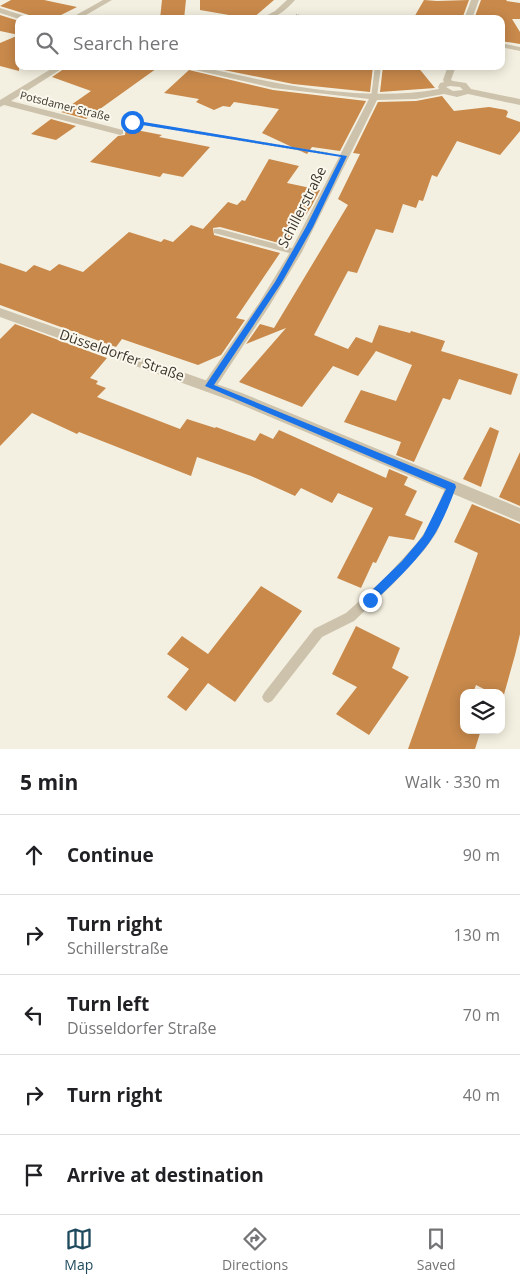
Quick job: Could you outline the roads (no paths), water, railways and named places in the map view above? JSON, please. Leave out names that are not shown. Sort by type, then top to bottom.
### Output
[{"type":"street","points":[[80,15],[108,0]]},
{"type":"street","points":[[273,15],[291,0]]},
{"type":"street","points":[[469,15],[474,0]]},
{"type":"street","points":[[0,10],[15,15]]},
{"type":"street","points":[[505,46],[520,49]]},
{"type":"street","name":"Potsdamer Straße","points":[[2,103],[56,70]]},
{"type":"street","points":[[215,70],[291,88],[374,97],[411,96],[447,87]]},
{"type":"street","points":[[451,70],[447,87],[455,94],[467,91],[520,102]]},
{"type":"street","name":"Schillerstraße","points":[[209,386],[251,325],[296,252],[374,97]]},
{"type":"street","name":"Potsdamer Straße","points":[[2,103],[120,132]]},
{"type":"street","name":"Düsseldorfer Straße","points":[[0,312],[209,386],[520,515]]},
{"type":"lane","points":[[374,97],[377,70]]},
{"type":"lane","points":[[217,231],[296,252]]},
{"type":"lane","points":[[268,697],[318,632],[350,617],[389,581],[416,552],[432,529],[451,487]]}]
